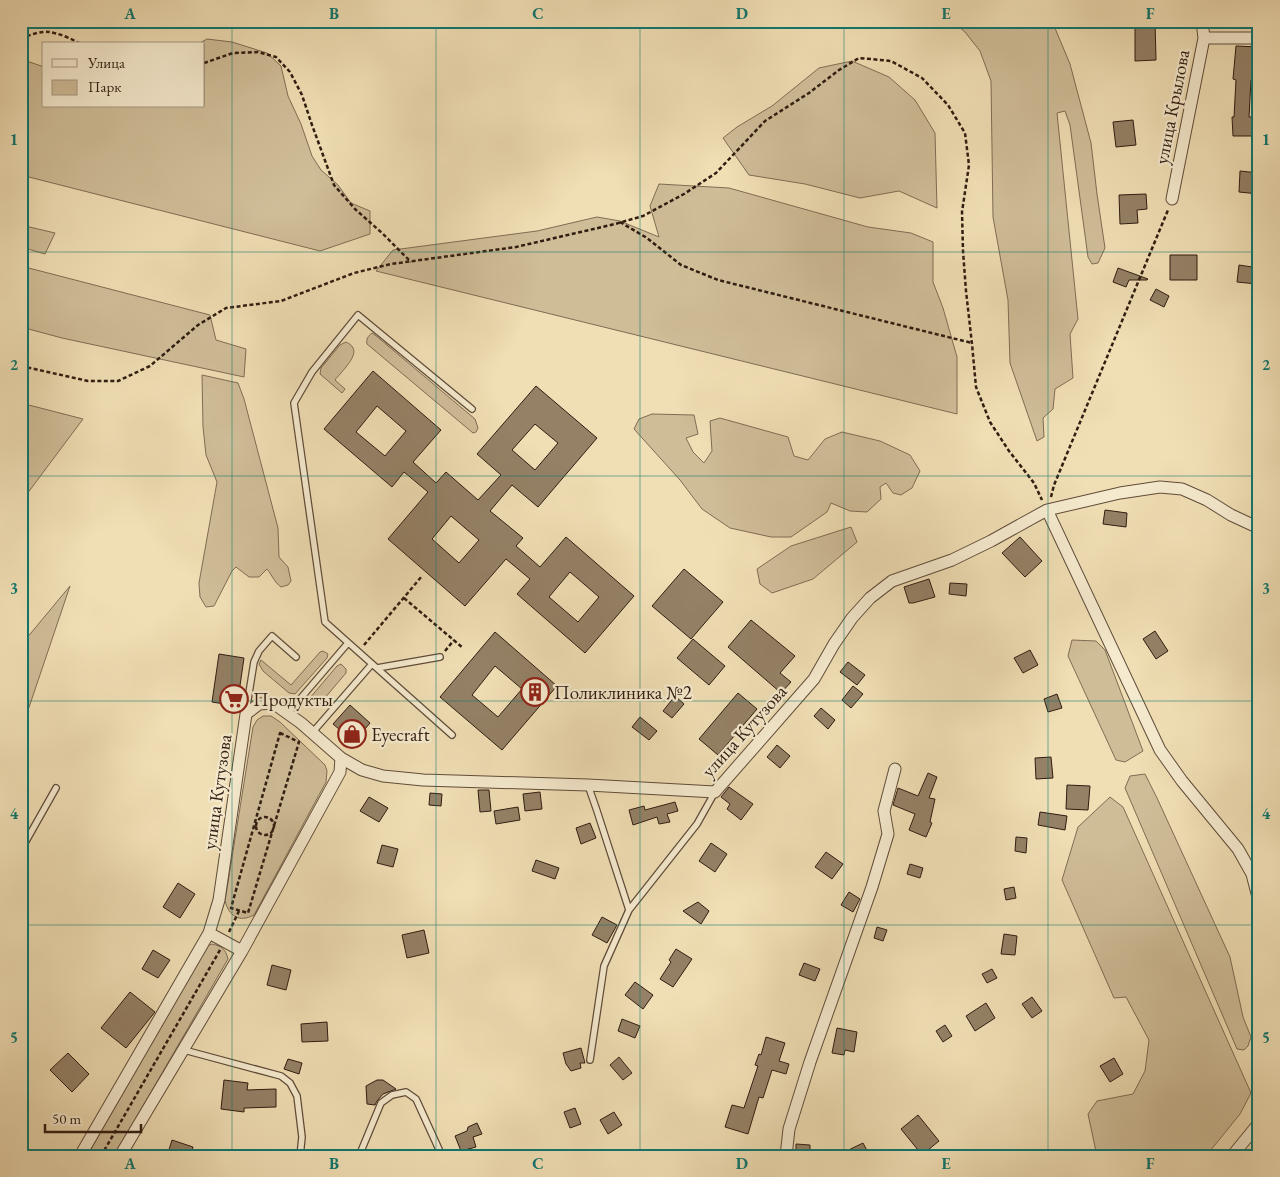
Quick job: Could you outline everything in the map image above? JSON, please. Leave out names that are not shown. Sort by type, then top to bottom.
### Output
[{"type":"street","name":"улица Крылова","points":[[1172,199],[1204,38],[1202,21]]},
{"type":"street","points":[[1204,38],[1259,38]]},
{"type":"street","name":"улица Кутузова","points":[[80,1156],[209,933],[219,900],[246,714],[259,704],[273,702],[341,758],[362,770],[383,776],[423,780],[715,792],[814,679],[834,644],[852,618],[870,598],[892,581],[952,560],[991,541],[1046,510],[1120,493],[1160,487],[1182,489],[1259,528]]},
{"type":"street","points":[[1046,510],[1160,750],[1182,781],[1238,849],[1252,874],[1259,901]]},
{"type":"street","points":[[120,1156],[242,950],[334,784],[340,772],[341,758]]},
{"type":"street","points":[[786,1156],[789,1129],[810,1062],[872,887],[888,834],[884,812],[895,769]]},
{"type":"street","points":[[209,933],[242,950]]},
{"type":"street","points":[[1232,1156],[1259,1122]]},
{"type":"lane","points":[[452,734],[325,622],[294,403],[312,372],[358,315],[472,409]]},
{"type":"lane","points":[[246,714],[254,662],[259,651],[272,636],[296,657]]},
{"type":"lane","points":[[288,713],[348,643]]},
{"type":"lane","points":[[312,733],[375,666],[440,657]]},
{"type":"lane","points":[[588,786],[629,910]]},
{"type":"lane","points":[[21,850],[56,788]]},
{"type":"lane","points":[[590,1060],[604,966],[629,910],[696,824],[715,792]]},
{"type":"lane","points":[[184,1050],[281,1076],[290,1083],[297,1096],[302,1137],[300,1156]]},
{"type":"lane","points":[[359,1156],[381,1103],[392,1095],[406,1092],[416,1099],[442,1156]]},
{"type":"path","points":[[21,39],[49,32],[76,42]]},
{"type":"path","points":[[205,63],[233,53],[258,52],[276,58],[290,72],[302,95],[334,185],[355,209],[410,262]]},
{"type":"path","points":[[21,366],[88,381],[118,381],[150,366],[198,325],[226,308],[281,301],[354,273],[391,264],[516,247],[643,216],[684,194],[716,173],[766,121],[809,93],[838,70],[859,58],[891,60],[922,78],[948,105],[965,133],[969,166],[962,212],[963,251],[976,387],[990,422],[1009,451],[1034,482],[1046,510]]},
{"type":"path","points":[[1046,510],[1054,485],[1172,199]]},
{"type":"path","points":[[620,222],[647,238],[681,265],[718,280],[972,344]]},
{"type":"path","points":[[358,652],[422,576]]},
{"type":"path","points":[[404,598],[463,648]]},
{"type":"path","points":[[440,657],[454,640]]},
{"type":"path","points":[[280,733],[300,742],[248,913],[230,908],[256,822],[280,733]]},
{"type":"path","points":[[262,816],[268,817],[273,821],[274,827],[268,834],[262,834],[257,831],[256,822],[262,816]]},
{"type":"path","points":[[101,1156],[224,941],[239,911]]},
{"type":"green space","points":[[952,21],[1052,21],[1070,64],[1091,143],[1105,248],[1098,263],[1092,264],[1088,257],[1070,125],[1065,111],[1057,113],[1078,319],[1070,334],[1073,378],[1055,389],[1053,409],[1043,418],[1044,437],[1037,441],[1010,363],[1008,300],[993,217],[991,81],[980,51],[965,32]]},
{"type":"green space","points":[[207,39],[232,42],[267,53],[281,66],[288,96],[301,124],[312,156],[321,170],[338,185],[351,203],[370,211],[370,234],[320,251],[21,175],[21,59],[42,66],[42,108],[205,108],[205,42],[202,42]]},
{"type":"green space","points":[[852,61],[889,77],[915,100],[935,133],[937,208],[899,191],[860,198],[805,184],[749,175],[723,138],[737,127],[772,106],[819,68]]},
{"type":"green space","points":[[659,184],[729,188],[868,227],[911,233],[933,242],[933,282],[943,308],[957,357],[957,414],[376,271],[393,250],[537,231],[597,217],[620,221],[659,237],[650,206]]},
{"type":"green space","points":[[21,225],[55,233],[45,254],[21,247]]},
{"type":"green space","points":[[21,266],[210,315],[216,340],[246,349],[244,377],[62,338],[21,327]]},
{"type":"green space","points":[[372,333],[475,419],[478,428],[476,432],[473,433],[367,344],[368,338]]},
{"type":"green space","points":[[346,342],[352,346],[354,352],[351,360],[335,380],[345,389],[342,393],[320,374],[321,368],[340,345]]},
{"type":"green space","points":[[202,375],[238,383],[244,399],[278,528],[279,557],[288,567],[291,581],[288,585],[281,587],[267,569],[259,577],[249,577],[236,567],[232,571],[214,606],[206,607],[200,597],[199,583],[217,482],[206,455],[203,427]]},
{"type":"green space","points":[[21,403],[83,419],[21,502]]},
{"type":"green space","points":[[652,414],[694,415],[698,434],[686,438],[693,452],[704,463],[712,451],[710,421],[720,418],[788,437],[794,456],[808,460],[825,439],[842,432],[880,441],[910,455],[920,471],[912,488],[901,495],[893,493],[886,483],[880,487],[881,499],[867,512],[850,511],[831,503],[827,512],[791,537],[771,537],[730,528],[702,509],[680,480],[634,429],[639,419]]},
{"type":"green space","points":[[851,527],[857,542],[813,579],[772,593],[760,584],[757,569],[791,546]]},
{"type":"green space","points":[[70,586],[21,731],[21,645]]},
{"type":"green space","points":[[1072,640],[1096,641],[1105,650],[1143,751],[1125,762],[1116,760],[1068,656]]},
{"type":"green space","points":[[323,651],[328,654],[327,658],[295,694],[289,693],[263,671],[259,664],[261,660],[291,685]]},
{"type":"green space","points":[[341,664],[346,669],[346,673],[318,706],[313,707],[309,704],[309,699],[337,666]]},
{"type":"green space","points":[[263,716],[271,716],[280,722],[325,765],[327,771],[326,782],[254,915],[239,918],[229,911],[225,901],[253,727],[257,720]]},
{"type":"green space","points":[[1145,774],[1230,957],[1243,1017],[1251,1037],[1248,1046],[1244,1050],[1237,1049],[1125,788],[1130,776]]},
{"type":"green space","points":[[1110,797],[1123,807],[1251,1093],[1240,1114],[1206,1156],[1097,1156],[1088,1114],[1097,1101],[1133,1094],[1145,1071],[1149,1040],[1126,997],[1114,998],[1062,880],[1078,827]]},
{"type":"green space","points":[[212,944],[223,948],[228,959],[114,1156],[87,1156],[207,946]]},
{"type":"building","points":[[1135,21],[1155,21],[1156,60],[1135,61]]},
{"type":"building","points":[[1236,46],[1258,47],[1256,81],[1251,80],[1249,117],[1256,117],[1256,136],[1233,136],[1232,117],[1234,117],[1236,80],[1233,79]]},
{"type":"building","points":[[1133,120],[1136,145],[1116,147],[1113,122]]},
{"type":"building","points":[[1240,171],[1259,173],[1259,194],[1239,192]]},
{"type":"building","points":[[1146,194],[1147,209],[1137,210],[1138,223],[1120,224],[1119,195]]},
{"type":"building","points":[[1170,255],[1197,255],[1197,280],[1170,280]]},
{"type":"building","points":[[1239,265],[1259,268],[1257,284],[1237,282]]},
{"type":"building","points":[[1118,268],[1148,279],[1129,280],[1126,287],[1113,282]]},
{"type":"building","points":[[1156,289],[1169,296],[1164,307],[1150,300]]},
{"type":"building","points":[[373,371],[441,430],[413,462],[436,483],[446,472],[478,500],[501,475],[477,454],[536,386],[597,438],[538,507],[512,485],[490,511],[523,538],[516,546],[540,567],[566,537],[634,596],[585,653],[517,594],[530,579],[506,559],[465,606],[388,539],[428,492],[404,472],[392,487],[324,429]],"holes":[[[377,406],[406,431],[385,456],[356,432]],[[535,424],[558,443],[535,470],[512,450]],[[451,516],[479,540],[459,563],[432,539]],[[570,572],[599,597],[578,622],[549,597]]]},
{"type":"building","points":[[1105,510],[1127,513],[1126,527],[1103,524]]},
{"type":"building","points":[[1020,537],[1042,561],[1025,577],[1002,553]]},
{"type":"building","points":[[684,569],[723,602],[691,639],[652,606]]},
{"type":"building","points":[[929,579],[935,597],[909,603],[904,587]]},
{"type":"building","points":[[950,583],[967,584],[966,596],[949,594]]},
{"type":"building","points":[[751,620],[795,656],[780,673],[791,682],[781,693],[728,647]]},
{"type":"building","points":[[1155,631],[1168,651],[1156,659],[1143,639]]},
{"type":"building","name":"Поликлиника №2","points":[[495,632],[557,686],[502,750],[440,697]],"holes":[[[495,666],[522,689],[498,717],[472,695]]]},
{"type":"building","points":[[693,639],[725,666],[709,685],[677,658]]},
{"type":"building","points":[[1030,650],[1038,665],[1023,673],[1014,658]]},
{"type":"building","points":[[219,654],[244,658],[237,706],[212,702]]},
{"type":"building","points":[[848,662],[865,675],[857,685],[840,672]]},
{"type":"building","points":[[853,686],[863,694],[851,708],[842,700]]},
{"type":"building","points":[[738,693],[757,709],[718,755],[699,739]]},
{"type":"building","points":[[1057,694],[1062,708],[1048,712],[1044,699]]},
{"type":"building","points":[[675,696],[684,704],[672,718],[663,711]]},
{"type":"building","points":[[350,705],[370,723],[354,742],[333,724]]},
{"type":"building","points":[[821,708],[835,720],[828,729],[814,716]]},
{"type":"building","points":[[640,717],[657,731],[649,740],[632,727]]},
{"type":"building","points":[[777,745],[790,756],[780,768],[767,757]]},
{"type":"building","points":[[1051,757],[1053,778],[1036,779],[1035,758]]},
{"type":"building","points":[[928,773],[937,777],[929,798],[935,799],[930,822],[932,823],[926,837],[909,830],[915,814],[893,805],[898,788],[918,796]]},
{"type":"building","points":[[1067,785],[1090,786],[1088,810],[1066,809]]},
{"type":"building","points":[[729,787],[753,804],[741,820],[727,809],[730,804],[721,797]]},
{"type":"building","points":[[478,790],[489,790],[491,811],[480,812]]},
{"type":"building","points":[[540,792],[542,809],[525,811],[523,794]]},
{"type":"building","points":[[430,793],[442,794],[441,806],[429,805]]},
{"type":"building","points":[[369,797],[388,808],[379,822],[360,811]]},
{"type":"building","points":[[675,802],[678,811],[667,814],[670,822],[659,824],[657,817],[633,825],[629,810],[644,806],[645,810]]},
{"type":"building","points":[[518,807],[520,820],[496,824],[494,811]]},
{"type":"building","points":[[1040,812],[1067,816],[1065,830],[1038,825]]},
{"type":"building","points":[[590,823],[596,838],[581,844],[576,828]]},
{"type":"building","points":[[1016,837],[1027,838],[1026,853],[1015,851]]},
{"type":"building","points":[[711,843],[727,854],[715,872],[699,861]]},
{"type":"building","points":[[382,845],[398,849],[393,867],[377,863]]},
{"type":"building","points":[[826,852],[843,864],[832,879],[815,867]]},
{"type":"building","points":[[536,860],[559,868],[555,879],[532,871]]},
{"type":"building","points":[[910,864],[923,868],[920,878],[907,874]]},
{"type":"building","points":[[178,883],[195,894],[180,918],[163,907]]},
{"type":"building","points":[[1014,887],[1016,898],[1006,900],[1004,889]]},
{"type":"building","points":[[849,892],[860,899],[853,912],[841,905]]},
{"type":"building","points":[[698,902],[709,911],[701,924],[683,911]]},
{"type":"building","points":[[602,917],[617,925],[607,943],[592,935]]},
{"type":"building","points":[[877,927],[887,930],[883,941],[874,938]]},
{"type":"building","points":[[424,930],[429,953],[407,958],[402,935]]},
{"type":"building","points":[[1004,934],[1017,936],[1015,955],[1001,954]]},
{"type":"building","points":[[676,949],[692,959],[673,987],[660,979],[671,962],[669,960]]},
{"type":"building","points":[[153,950],[170,960],[158,978],[142,969]]},
{"type":"building","points":[[804,963],[820,969],[815,981],[799,975]]},
{"type":"building","points":[[272,965],[291,970],[286,990],[267,985]]},
{"type":"building","points":[[992,969],[997,978],[987,983],[982,974]]},
{"type":"building","points":[[635,982],[653,995],[643,1009],[625,995]]},
{"type":"building","points":[[130,992],[155,1012],[126,1048],[101,1028]]},
{"type":"building","points":[[1032,997],[1042,1011],[1032,1018],[1022,1004]]},
{"type":"building","points":[[986,1003],[995,1018],[975,1031],[966,1016]]},
{"type":"building","points":[[622,1019],[640,1026],[635,1038],[618,1031]]},
{"type":"building","points":[[327,1022],[328,1041],[302,1042],[301,1024]]},
{"type":"building","points":[[945,1025],[952,1036],[943,1042],[936,1031]]},
{"type":"building","points":[[837,1028],[857,1032],[854,1052],[845,1050],[844,1055],[832,1053]]},
{"type":"building","points":[[766,1037],[785,1043],[779,1061],[789,1064],[786,1074],[772,1070],[763,1098],[759,1097],[748,1134],[725,1127],[732,1105],[744,1108],[758,1066],[755,1065],[759,1054],[761,1055]]},
{"type":"building","points":[[581,1048],[585,1063],[580,1063],[581,1068],[571,1071],[566,1064],[563,1053]]},
{"type":"building","points":[[68,1053],[89,1074],[72,1092],[50,1070]]},
{"type":"building","points":[[619,1057],[632,1073],[623,1080],[610,1065]]},
{"type":"building","points":[[1114,1058],[1123,1074],[1110,1082],[1100,1066]]},
{"type":"building","points":[[288,1059],[302,1063],[299,1074],[284,1069]]},
{"type":"building","points":[[224,1080],[248,1083],[247,1090],[276,1089],[276,1107],[244,1108],[244,1112],[221,1109]]},
{"type":"building","points":[[377,1080],[383,1080],[396,1089],[383,1094],[375,1105],[367,1104],[366,1086]]},
{"type":"building","points":[[575,1108],[581,1124],[570,1128],[564,1112]]},
{"type":"building","points":[[614,1112],[622,1125],[608,1134],[600,1120]]},
{"type":"building","points":[[918,1115],[939,1141],[922,1155],[901,1129]]},
{"type":"building","points":[[477,1123],[482,1134],[473,1137],[476,1147],[461,1151],[455,1136],[467,1131],[468,1127]]},
{"type":"building","points":[[172,1140],[193,1147],[191,1156],[167,1156]]},
{"type":"building","points":[[863,1143],[870,1156],[836,1156]]},
{"type":"building","points":[[796,1144],[810,1145],[810,1156],[796,1156]]},
{"type":"place","name":"Поликлиника №2","points":[[535,692]]},
{"type":"place","name":"Продукты","points":[[234,699]]},
{"type":"place","name":"Eyecraft","points":[[352,734]]}]
